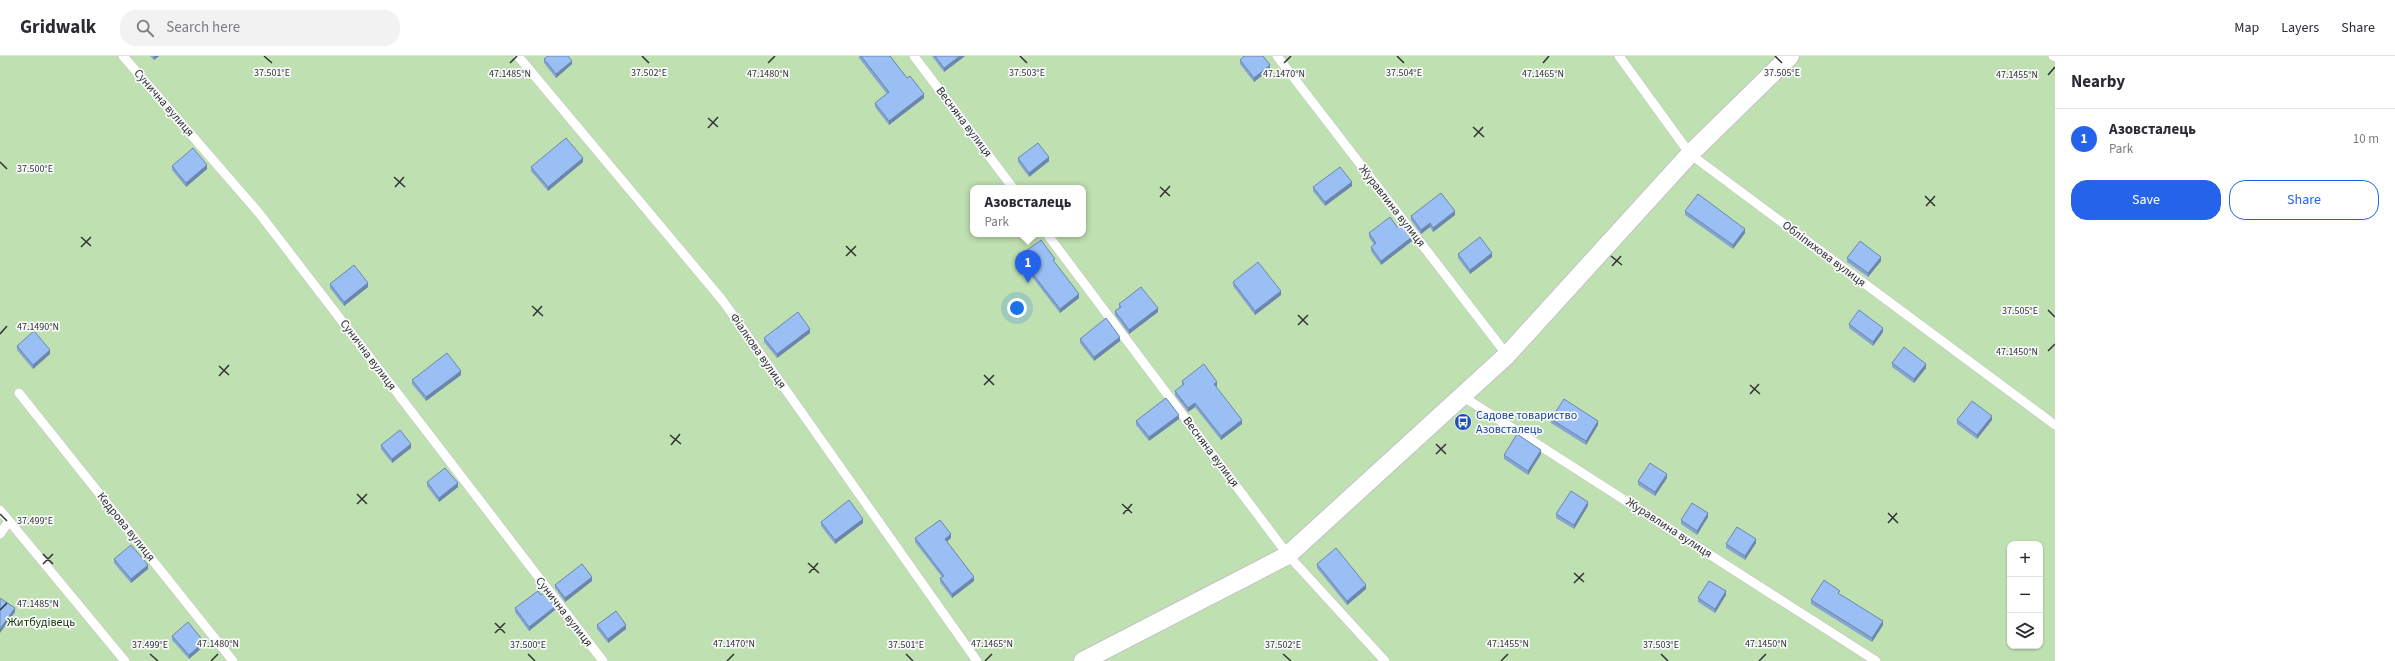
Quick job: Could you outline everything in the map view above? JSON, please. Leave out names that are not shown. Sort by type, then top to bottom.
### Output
[{"type":"street","points":[[1083,661],[1288,555],[1507,355],[1690,154],[1790,56]]},
{"type":"lane","name":"Сунична вулиця","points":[[123,56],[259,213],[603,661]]},
{"type":"lane","name":"Фіалкова вулиця","points":[[518,56],[723,301],[977,661]]},
{"type":"lane","name":"Весняна вулиця","points":[[914,56],[1011,185]]},
{"type":"lane","name":"Журавлина вулиця","points":[[1277,56],[1507,355]]},
{"type":"lane","name":"Обліпихова вулиця","points":[[1620,56],[1690,154],[2055,425]]},
{"type":"lane","name":"Весняна вулиця","points":[[1049,237],[1288,555],[1386,661]]},
{"type":"lane","name":"Кедрова вулиця","points":[[19,392],[233,661]]},
{"type":"lane","name":"Журавлина вулиця","points":[[1462,396],[1876,661]]},
{"type":"lane","points":[[0,510],[125,661]]},
{"type":"lane","points":[[0,534],[9,521]]},
{"type":"green space","name":"Житбудівець","points":[[0,56],[2055,56],[2055,661],[0,661]]},
{"type":"building","points":[[548,56],[568,56],[572,61],[556,74],[544,59]]},
{"type":"building","points":[[861,56],[890,56],[907,78],[910,76],[924,94],[889,121],[875,103],[889,92]]},
{"type":"building","points":[[935,56],[960,56],[944,68]]},
{"type":"building","points":[[1244,56],[1263,56],[1270,65],[1254,78],[1240,60]]},
{"type":"building","points":[[566,138],[583,158],[548,187],[531,167]]},
{"type":"building","points":[[1038,143],[1049,157],[1029,173],[1018,158]]},
{"type":"building","points":[[193,148],[207,165],[186,183],[172,166]]},
{"type":"building","points":[[1340,167],[1352,182],[1325,202],[1313,187]]},
{"type":"building","points":[[1441,193],[1455,211],[1433,228],[1430,223],[1421,230],[1411,216]]},
{"type":"building","points":[[1698,194],[1745,229],[1733,245],[1685,211]]},
{"type":"building","points":[[1390,217],[1397,227],[1402,224],[1412,237],[1381,261],[1371,247],[1376,243],[1369,233]]},
{"type":"building","points":[[1480,237],[1492,253],[1470,270],[1458,254]]},
{"type":"building","points":[[1041,240],[1055,259],[1053,260],[1079,294],[1060,309],[1019,256]]},
{"type":"building","points":[[1860,241],[1881,257],[1868,273],[1847,258]]},
{"type":"building","points":[[1258,262],[1281,291],[1255,311],[1233,282]]},
{"type":"building","points":[[354,265],[368,283],[344,302],[330,284]]},
{"type":"building","points":[[1141,287],[1158,308],[1129,330],[1115,311],[1121,307],[1119,304]]},
{"type":"building","points":[[1859,310],[1883,328],[1873,342],[1849,324]]},
{"type":"building","points":[[798,312],[810,329],[777,354],[764,338]]},
{"type":"building","points":[[1106,318],[1120,337],[1094,357],[1080,339]]},
{"type":"building","points":[[34,331],[50,350],[33,365],[17,346]]},
{"type":"building","points":[[1904,347],[1926,364],[1914,379],[1892,363]]},
{"type":"building","points":[[447,353],[461,371],[426,397],[412,380]]},
{"type":"building","points":[[1204,364],[1217,382],[1214,384],[1242,420],[1221,436],[1195,403],[1188,408],[1175,391],[1184,384],[1182,381]]},
{"type":"building","points":[[1166,398],[1179,415],[1149,437],[1136,421]]},
{"type":"building","points":[[1564,399],[1598,421],[1586,441],[1551,419]]},
{"type":"building","points":[[1972,401],[1992,416],[1977,435],[1957,420]]},
{"type":"building","points":[[400,430],[411,444],[392,459],[381,445]]},
{"type":"building","points":[[1517,434],[1541,450],[1528,471],[1504,455]]},
{"type":"building","points":[[1650,463],[1667,474],[1655,492],[1638,481]]},
{"type":"building","points":[[445,468],[458,483],[439,498],[427,482]]},
{"type":"building","points":[[1571,491],[1588,502],[1574,525],[1556,514]]},
{"type":"building","points":[[849,500],[863,519],[835,540],[821,522]]},
{"type":"building","points":[[1692,503],[1708,513],[1697,531],[1681,520]]},
{"type":"building","points":[[940,520],[951,534],[945,539],[974,577],[952,594],[940,578],[944,576],[915,538]]},
{"type":"building","points":[[1737,527],[1756,539],[1745,556],[1726,544]]},
{"type":"building","points":[[131,545],[148,565],[131,579],[114,559]]},
{"type":"building","points":[[1336,548],[1366,585],[1347,601],[1317,564]]},
{"type":"building","points":[[582,564],[592,577],[565,598],[555,585]]},
{"type":"building","points":[[1824,580],[1840,591],[1838,593],[1883,621],[1872,638],[1811,600]]},
{"type":"building","points":[[1709,581],[1726,591],[1715,609],[1698,598]]},
{"type":"building","points":[[538,591],[541,595],[545,592],[556,606],[529,627],[515,608]]},
{"type":"building","points":[[0,598],[15,608],[0,629]]},
{"type":"building","points":[[616,611],[626,625],[608,639],[597,625]]},
{"type":"building","points":[[188,622],[204,642],[189,655],[172,636]]},
{"type":"place","name":"Азовсталець","points":[[1028,283]]},
{"type":"place","name":"Садове товариство Азовсталець","points":[[1463,422]]}]
